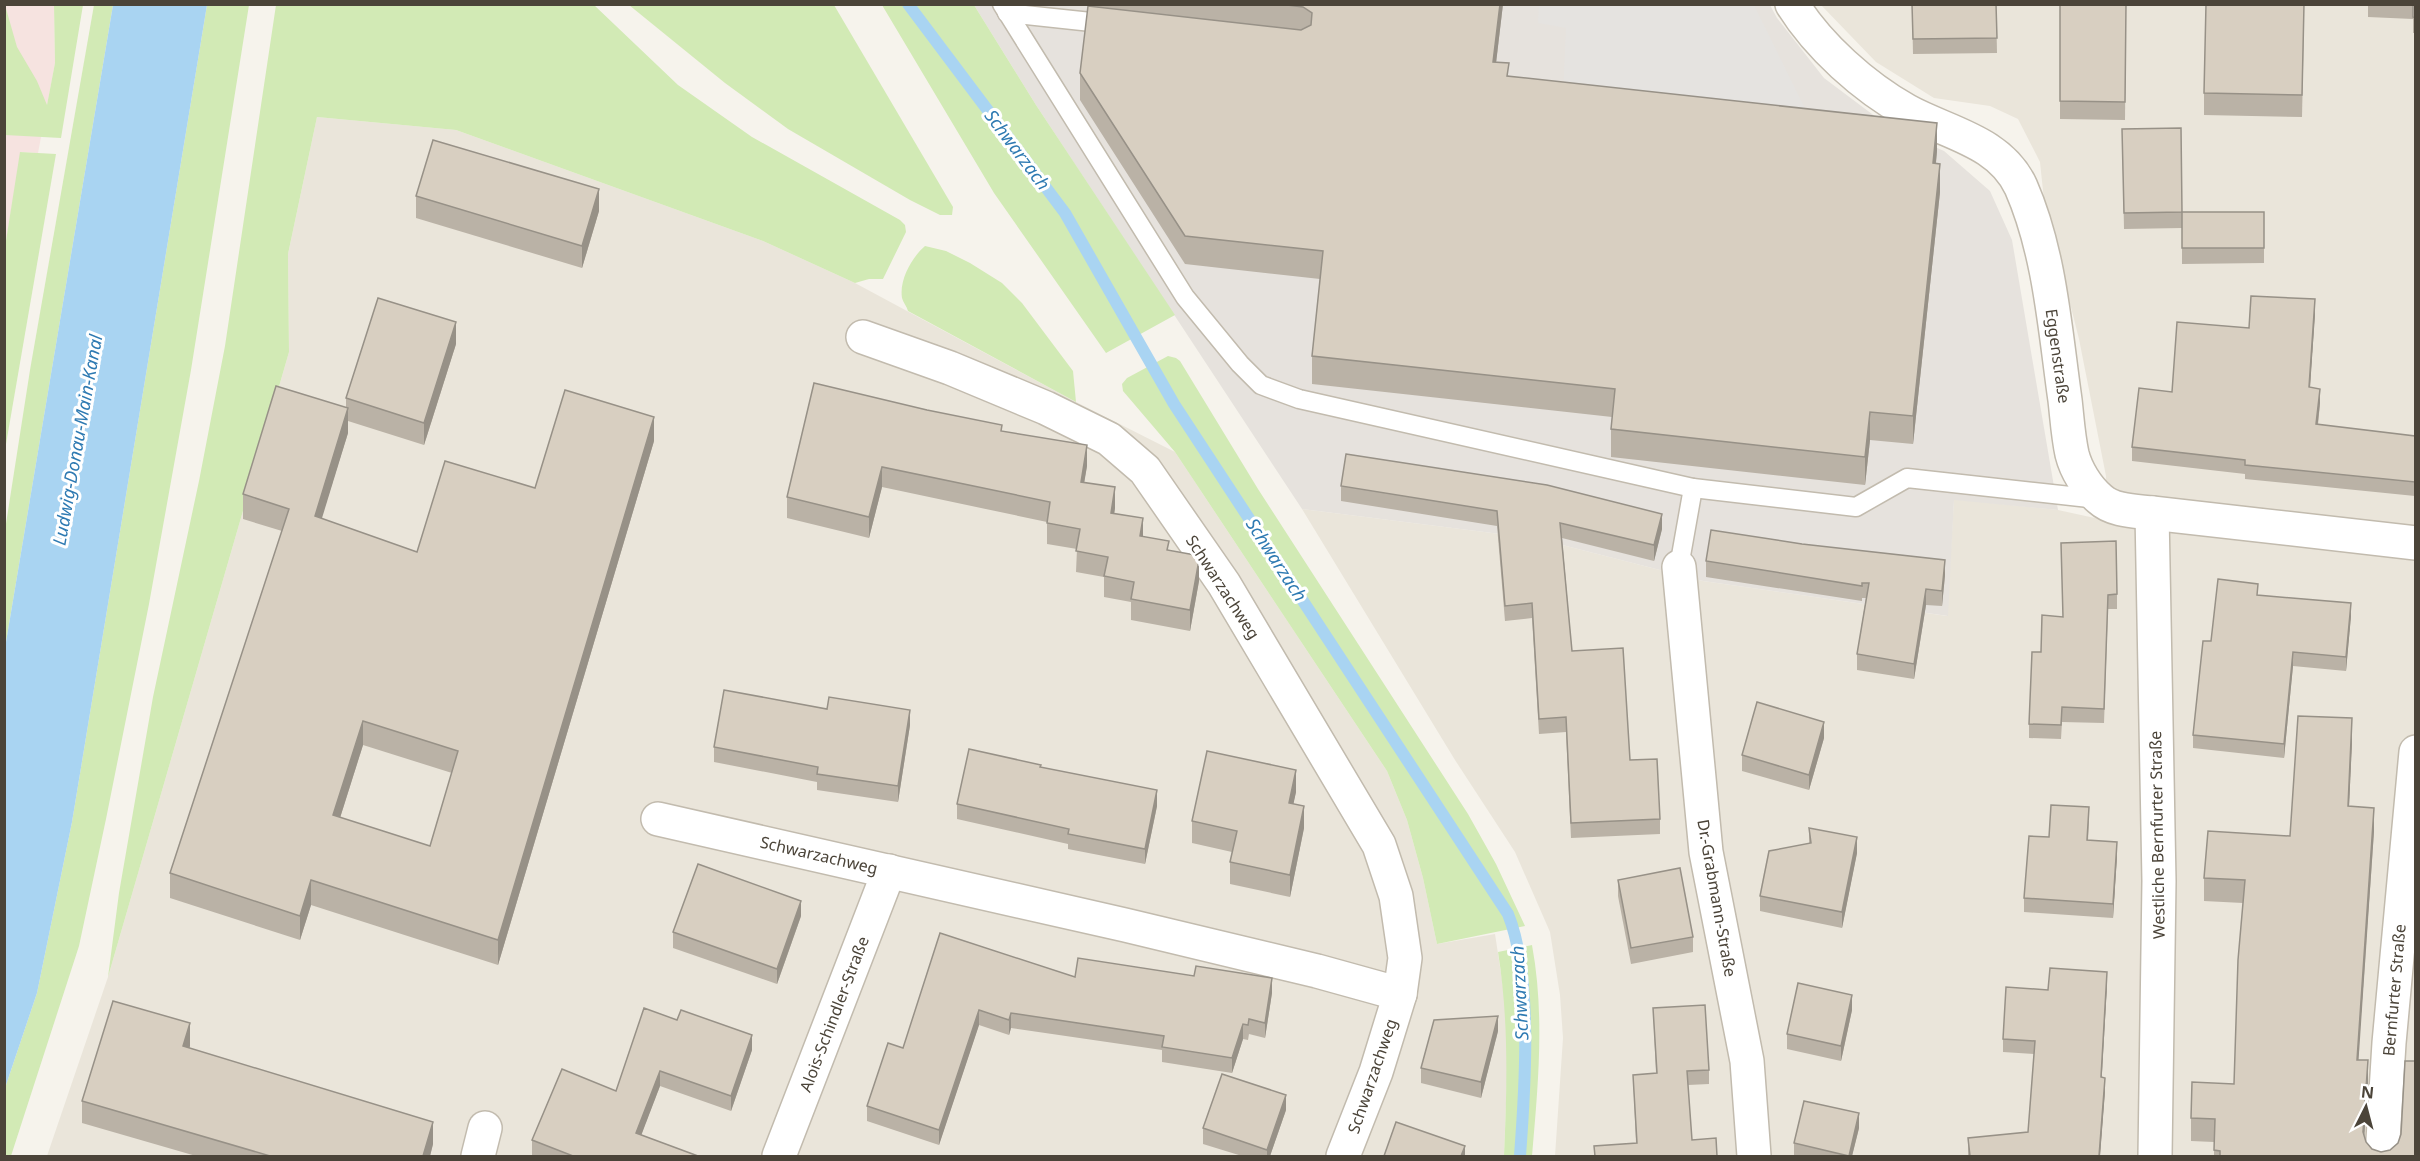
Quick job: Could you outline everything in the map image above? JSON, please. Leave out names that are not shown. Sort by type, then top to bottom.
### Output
[{"type":"street","name":"Eggenstraße","points":[[1792,4],[1802,20],[1844,67],[1907,111],[1972,139],[2003,161],[2020,185],[2042,251],[2073,454],[2082,479],[2100,499]]},
{"type":"street","name":"Schwarzachweg","points":[[863,337],[950,368],[1046,408],[1109,439],[1145,470],[1224,584],[1379,845],[1396,896],[1404,958],[1400,994],[1376,1072],[1343,1156]]},
{"type":"street","points":[[2100,499],[2116,507],[2152,513],[2415,543]]},
{"type":"street","name":"Westliche Bernfurter Straße","points":[[2152,513],[2159,881],[2155,1156]]},
{"type":"street","name":"Dr.-Grabmann-Straße","points":[[1679,567],[1706,852],[1747,1061],[1754,1156]]},
{"type":"street","name":"Bernfurter Straße","points":[[2382,1156],[2389,1042],[2415,752]]},
{"type":"street","name":"Schwarzachweg","points":[[658,819],[1317,971],[1400,994]]},
{"type":"street","name":"Alois-Schindler-Straße","points":[[779,1156],[889,871]]},
{"type":"lane","points":[[1005,9],[1185,297],[1240,364],[1261,385],[1299,399],[1693,488],[1856,507],[1907,478],[2100,499]]},
{"type":"lane","points":[[1005,9],[1125,26]]},
{"type":"lane","points":[[1679,567],[1693,488]]},
{"type":"shaded area","points":[[5,5],[54,5],[55,63],[38,153],[21,152],[5,247]]},
{"type":"shaded area","points":[[974,5],[1770,5],[1777,18],[1824,78],[1888,126],[1944,151],[1990,191],[2012,240],[2058,510],[1954,500],[1948,616],[1703,581],[1539,539],[1302,509],[1036,105]]},
{"type":"shaded area","points":[[1539,5],[1754,5],[1814,127],[1563,97],[1566,28],[1538,23]]},
{"type":"shaded area","points":[[1821,5],[2415,5],[2415,1156],[1555,1156],[1563,1038],[1560,995],[1550,932],[1515,852],[1455,760],[1302,509],[1539,539],[1703,581],[1947,616],[1954,499],[2058,510],[2104,520],[2106,476],[2079,339],[2044,200],[2040,162],[2018,119],[1990,106],[1934,98],[1876,62]]},
{"type":"shaded area","points":[[317,117],[456,130],[763,241],[855,283],[1076,402],[1175,452],[1387,771],[1407,820],[1423,878],[1437,944],[1495,934],[1504,993],[1508,1052],[1504,1156],[47,1156],[108,977],[289,352],[288,254]]},
{"type":"green space","points":[[5,5],[17,47],[37,81],[47,105],[55,63],[54,5],[83,5],[61,138],[5,135]]},
{"type":"green space","points":[[94,5],[113,5],[5,648],[5,530],[30,370]]},
{"type":"green space","points":[[207,5],[249,5],[191,370],[149,604],[79,946],[11,1156],[5,1156],[5,1088],[37,993],[72,822]]},
{"type":"green space","points":[[276,5],[594,5],[678,85],[752,137],[900,220],[905,225],[906,232],[883,279],[869,279],[855,283],[763,241],[456,130],[317,117],[288,254],[289,352],[108,977],[119,893],[153,697],[225,346]]},
{"type":"green space","points":[[629,5],[834,5],[953,207],[952,215],[940,215],[910,200],[788,129],[725,83]]},
{"type":"green space","points":[[882,5],[974,5],[1036,105],[1175,315],[1106,353],[994,193]]},
{"type":"green space","points":[[20,152],[56,154],[5,450],[5,247]]},
{"type":"green space","points":[[925,246],[946,251],[970,263],[1002,283],[1022,303],[1073,371],[1076,402],[908,311],[902,298],[902,284],[915,256]]},
{"type":"green space","points":[[1168,356],[1180,361],[1258,489],[1468,814],[1496,864],[1525,926],[1437,944],[1423,878],[1407,820],[1387,771],[1175,452],[1123,391],[1122,384],[1127,378]]},
{"type":"green space","points":[[1532,945],[1539,1024],[1538,1077],[1532,1156],[1504,1156],[1506,1029],[1498,952]]},
{"type":"water","name":"Ludwig-Donau-Main-Kanal","points":[[113,5],[207,5],[72,822],[37,993],[5,1088],[5,648]]},
{"type":"building","points":[[1279,4],[1500,4],[1493,62],[1509,63],[1507,76],[1937,123],[1933,163],[1940,164],[1913,416],[1870,412],[1865,457],[1611,429],[1615,389],[1312,356],[1323,251],[1185,236],[1080,73],[1088,6],[1301,30],[1311,25],[1312,13],[1303,7]]},
{"type":"building","points":[[1912,4],[1996,4],[1997,38],[1913,39]]},
{"type":"building","points":[[2060,4],[2126,4],[2125,102],[2060,101]]},
{"type":"building","points":[[2206,4],[2304,4],[2302,95],[2204,93]]},
{"type":"building","points":[[2413,4],[2415,4],[2415,18],[2413,17]]},
{"type":"building","points":[[2181,128],[2182,212],[2124,213],[2122,129]]},
{"type":"building","points":[[433,140],[599,189],[582,246],[416,196]]},
{"type":"building","points":[[2182,212],[2264,212],[2264,248],[2182,248]]},
{"type":"building","points":[[2251,296],[2315,299],[2309,387],[2320,389],[2316,424],[2415,436],[2415,482],[2245,465],[2245,460],[2132,447],[2139,388],[2172,392],[2177,322],[2249,328]]},
{"type":"building","points":[[378,298],[456,322],[424,423],[346,398]]},
{"type":"building","points":[[814,383],[1002,425],[1001,431],[1087,445],[1081,482],[1115,487],[1111,513],[1143,518],[1140,536],[1169,541],[1167,550],[1195,555],[1199,560],[1190,610],[1131,599],[1134,582],[1104,576],[1108,557],[1076,551],[1080,529],[1047,523],[1050,502],[882,467],[869,517],[787,497]]},
{"type":"building","points":[[276,386],[348,408],[315,516],[417,552],[445,461],[535,488],[565,390],[654,417],[498,940],[311,880],[300,916],[170,873],[289,509],[243,494]],"holes":[[[363,721],[458,751],[430,846],[333,815]]]},
{"type":"building","points":[[1346,454],[1547,485],[1662,514],[1654,545],[1560,523],[1572,651],[1623,648],[1630,760],[1657,759],[1660,819],[1571,823],[1566,717],[1539,719],[1532,603],[1505,606],[1497,511],[1341,486]]},
{"type":"building","points":[[1711,530],[1802,544],[1945,560],[1942,591],[1926,589],[1914,664],[1857,654],[1869,583],[1862,583],[1862,586],[1706,561]]},
{"type":"building","points":[[2116,541],[2117,594],[2108,595],[2104,709],[2062,707],[2061,725],[2029,724],[2032,652],[2041,652],[2042,615],[2063,617],[2061,543]]},
{"type":"building","points":[[2218,579],[2258,584],[2257,595],[2351,603],[2346,657],[2293,652],[2284,744],[2193,735],[2203,641],[2211,641]]},
{"type":"building","points":[[724,690],[827,709],[829,697],[910,710],[898,786],[817,774],[818,767],[714,747]]},
{"type":"building","points":[[1757,702],[1824,722],[1809,775],[1742,755]]},
{"type":"building","points":[[2298,716],[2352,718],[2348,806],[2374,808],[2357,1060],[2368,1060],[2363,1132],[2366,1142],[2372,1149],[2381,1152],[2390,1150],[2398,1143],[2401,1134],[2405,1061],[2415,1061],[2415,1156],[2220,1156],[2220,1151],[2214,1150],[2215,1119],[2191,1118],[2192,1082],[2234,1084],[2238,960],[2245,880],[2204,878],[2208,831],[2290,836]]},
{"type":"building","points":[[969,749],[1041,765],[1040,767],[1157,790],[1145,849],[1068,834],[1069,829],[957,804]]},
{"type":"building","points":[[1207,751],[1296,770],[1289,803],[1304,806],[1290,875],[1230,862],[1237,831],[1192,821]]},
{"type":"building","points":[[2051,805],[2089,807],[2087,840],[2117,842],[2113,904],[2024,898],[2029,836],[2049,837]]},
{"type":"building","points":[[1809,828],[1857,837],[1842,912],[1760,896],[1769,851],[1811,843]]},
{"type":"building","points":[[698,864],[801,901],[777,969],[673,932]]},
{"type":"building","points":[[1680,868],[1693,937],[1631,948],[1618,880]]},
{"type":"building","points":[[940,933],[1075,977],[1078,958],[1194,976],[1196,966],[1272,978],[1265,1023],[1249,1019],[1248,1025],[1243,1024],[1232,1058],[1162,1047],[1164,1036],[1011,1013],[1009,1020],[979,1010],[939,1130],[867,1106],[888,1043],[903,1048]]},
{"type":"building","points":[[2050,968],[2107,972],[2101,1077],[2105,1078],[2099,1156],[1970,1156],[1968,1138],[2028,1132],[2035,1041],[2003,1039],[2006,987],[2048,990]]},
{"type":"building","points":[[1798,983],[1852,995],[1841,1046],[1787,1034]]},
{"type":"building","points":[[113,1001],[190,1023],[183,1046],[433,1122],[423,1156],[270,1156],[82,1101]]},
{"type":"building","points":[[1705,1005],[1709,1070],[1687,1071],[1692,1140],[1716,1138],[1717,1156],[1595,1156],[1594,1146],[1637,1143],[1633,1075],[1657,1073],[1653,1008]]},
{"type":"building","points":[[644,1008],[677,1020],[681,1010],[752,1035],[731,1096],[660,1071],[636,1133],[698,1156],[573,1156],[532,1140],[562,1069],[616,1091]]},
{"type":"building","points":[[1498,1016],[1481,1082],[1421,1068],[1434,1020]]},
{"type":"building","points":[[1222,1074],[1286,1095],[1267,1150],[1203,1128]]},
{"type":"building","points":[[1804,1101],[1859,1113],[1849,1156],[1794,1143]]},
{"type":"building","points":[[1396,1122],[1465,1146],[1461,1156],[1384,1156]]},
{"type":"waterway","name":"Schwarzach","points":[[908,4],[1065,213],[1174,404],[1508,914],[1516,939],[1524,1000],[1525,1066],[1520,1156]]}]
